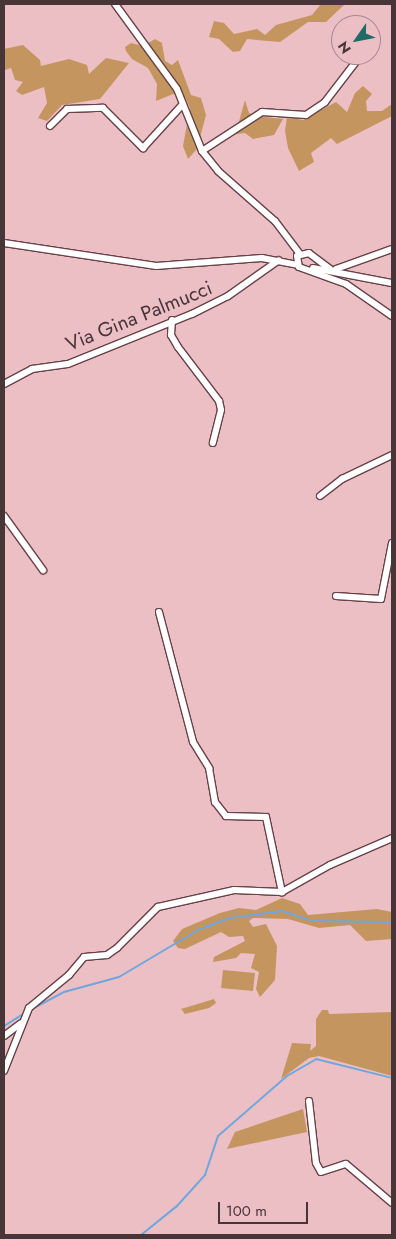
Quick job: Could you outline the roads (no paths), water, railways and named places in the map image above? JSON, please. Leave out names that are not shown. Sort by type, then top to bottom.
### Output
[{"type":"street","points":[[115,4],[158,58],[183,104],[202,151],[218,171],[275,221],[298,255],[297,265]]},
{"type":"street","points":[[202,151],[262,112],[306,115],[325,102],[353,65]]},
{"type":"street","points":[[50,126],[67,109],[103,108],[143,148],[183,104]]},
{"type":"street","points":[[4,243],[156,266],[281,260],[309,253],[326,276]]},
{"type":"street","points":[[281,260],[321,270],[333,269],[392,249]]},
{"type":"street","name":"Via Gina Palmucci","points":[[4,384],[32,369],[68,364],[120,345],[228,296],[281,260]]},
{"type":"street","points":[[316,261],[333,269],[392,283]]},
{"type":"street","points":[[311,268],[316,261]]},
{"type":"street","points":[[311,268],[346,284],[392,316]]},
{"type":"street","points":[[172,320],[171,335],[219,401],[221,410],[212,435],[213,443]]},
{"type":"street","points":[[320,496],[342,480],[392,454]]},
{"type":"street","points":[[4,516],[43,570]]},
{"type":"street","points":[[336,596],[381,599],[392,543]]},
{"type":"street","points":[[159,612],[193,742],[209,768],[215,802],[226,816],[266,816],[282,892]]},
{"type":"street","points":[[4,1071],[21,1023],[29,1008],[69,975],[80,960],[89,955],[107,954],[117,948],[158,907],[234,890],[282,892],[330,865],[392,838]]},
{"type":"street","points":[[4,1036],[21,1023]]},
{"type":"street","points":[[309,1101],[316,1163],[321,1172],[346,1164],[392,1203]]},
{"type":"waterway","points":[[32,1009],[64,992],[119,977],[200,929],[231,918],[282,911],[312,921],[392,922]]},
{"type":"waterway","points":[[4,1026],[25,1013]]},
{"type":"waterway","points":[[141,1235],[177,1206],[205,1175],[218,1136],[287,1076],[316,1059],[392,1078]]}]
